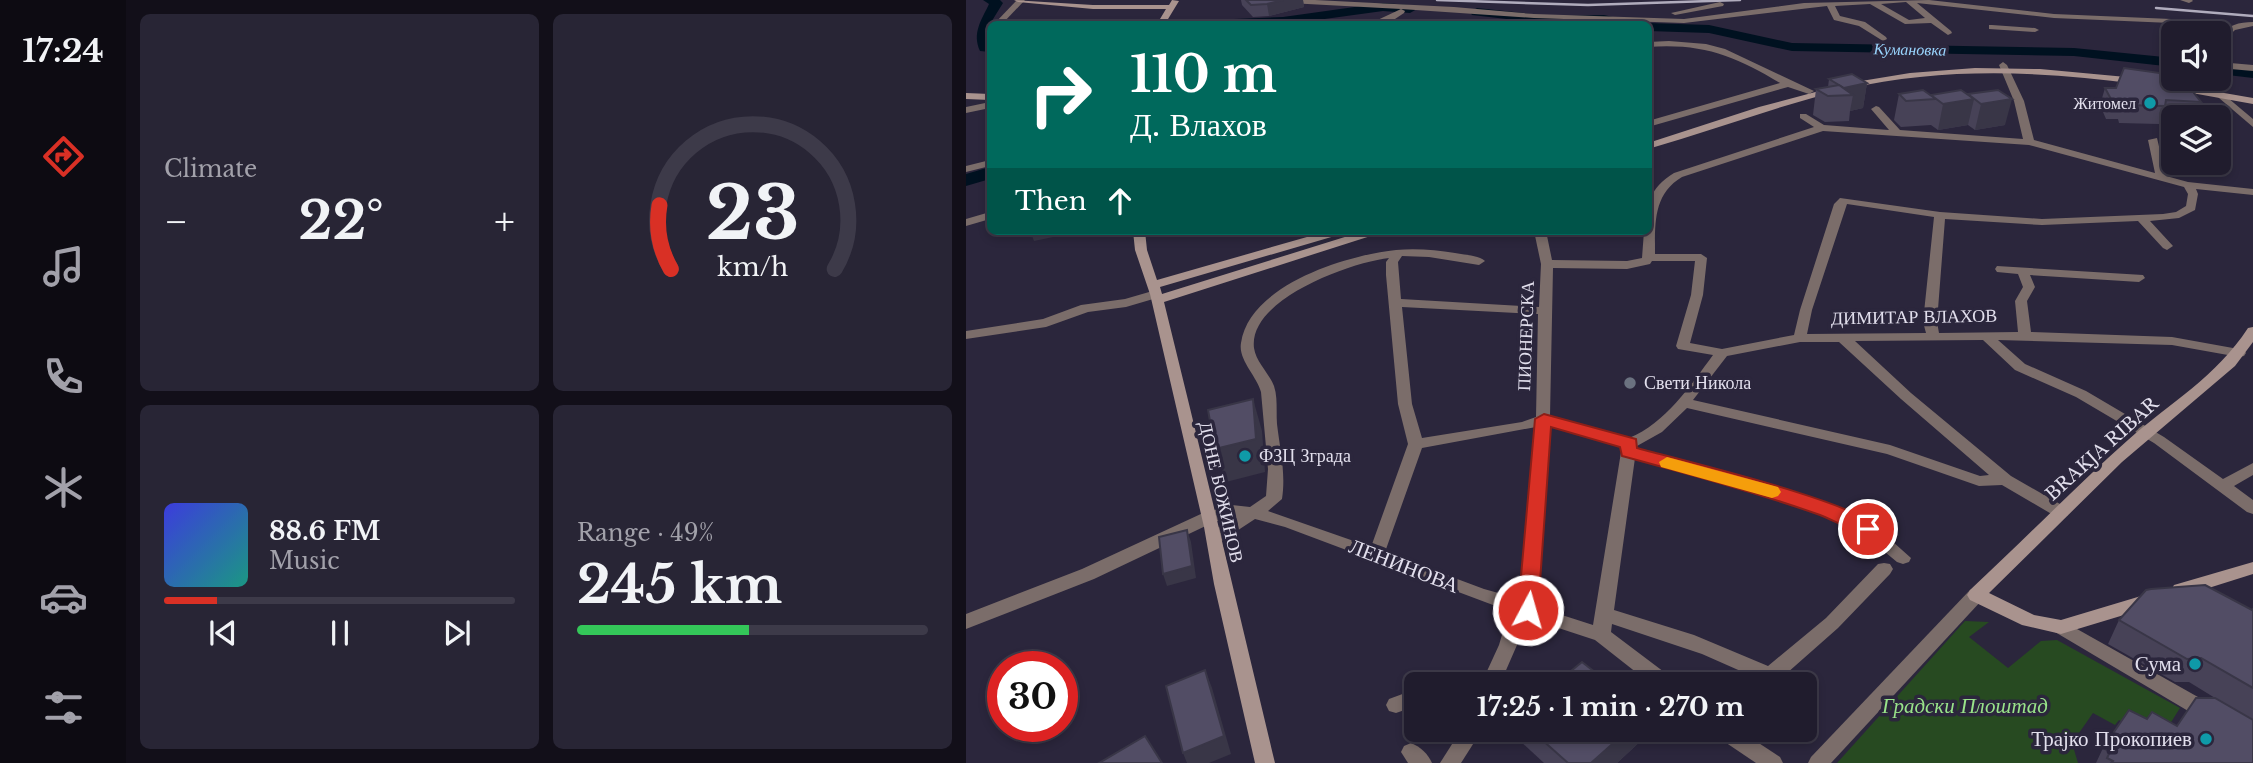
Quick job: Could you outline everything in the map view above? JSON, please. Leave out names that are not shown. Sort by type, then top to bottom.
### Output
[{"type":"street","points":[[1001,21],[1019,0],[1093,7],[1174,3]]},
{"type":"street","points":[[1268,0],[1447,8],[1534,16],[1684,21],[1709,21],[1830,4],[1908,0],[2054,16],[2171,21]]},
{"type":"street","points":[[1908,0],[1948,33]]},
{"type":"street","points":[[1870,1],[1908,22],[1934,20]]},
{"type":"street","points":[[1164,21],[1174,3]]},
{"type":"street","points":[[1618,17],[1627,14],[1683,13],[1720,4]]},
{"type":"street","points":[[1830,4],[1837,18],[1862,24],[1882,39]]},
{"type":"street","points":[[1984,8],[1997,38]]},
{"type":"street","points":[[1383,21],[1401,11]]},
{"type":"street","points":[[2231,28],[2253,24]]},
{"type":"street","points":[[1992,27],[2035,30]]},
{"type":"street","points":[[1652,46],[1676,44],[1726,51],[1758,65],[1788,84],[1809,91]]},
{"type":"street","points":[[2231,66],[2253,68]]},
{"type":"street","points":[[2005,68],[2019,101],[2029,142]]},
{"type":"street","points":[[1652,145],[1858,84],[1919,75],[2005,68]]},
{"type":"street","points":[[1652,137],[1809,91],[1907,70],[2005,68],[2150,81]]},
{"type":"street","points":[[1652,121],[1788,84]]},
{"type":"street","points":[[2199,91],[2253,99]]},
{"type":"street","points":[[2230,91],[2253,99]]},
{"type":"street","points":[[966,96],[987,97]]},
{"type":"street","points":[[2222,96],[2253,124]]},
{"type":"street","points":[[966,110],[987,106]]},
{"type":"street","points":[[1876,108],[1896,132]]},
{"type":"street","points":[[1803,116],[1822,128]]},
{"type":"street","points":[[1652,215],[1653,201],[1659,187],[1669,179],[1822,128],[2029,142],[2188,185],[2253,192]]},
{"type":"street","points":[[2153,139],[2161,177]]},
{"type":"street","points":[[966,169],[987,164]]},
{"type":"street","points":[[1800,338],[1806,310],[1840,204],[1844,200],[1940,215],[2042,222],[2179,215],[2186,212],[2193,202],[2193,194],[2188,185]]},
{"type":"street","points":[[1933,337],[1930,322],[1940,215]]},
{"type":"street","points":[[966,223],[987,216]]},
{"type":"street","points":[[2140,217],[2167,246]]},
{"type":"street","name":"ДОНЕ БОЖИНОВ","points":[[1139,235],[1214,538],[1265,763]]},
{"type":"street","points":[[966,335],[1046,323],[1086,308],[1126,303],[1329,235]]},
{"type":"street","points":[[1155,293],[1362,235]]},
{"type":"street","name":"ПИОНЕРСКА","points":[[1496,672],[1524,608],[1544,419],[1547,264],[1541,235]]},
{"type":"street","points":[[1547,264],[1627,265],[1646,261],[1649,257],[1651,235]]},
{"type":"street","points":[[1376,555],[1416,444],[1405,404],[1392,262],[1398,253]]},
{"type":"street","points":[[1214,538],[1274,499],[1278,462],[1270,429],[1267,388],[1248,352],[1247,343],[1253,325],[1269,305],[1304,283],[1360,258],[1398,253],[1435,254],[1479,261]]},
{"type":"street","points":[[1629,447],[1643,439],[1685,403],[1722,353],[1683,346],[1696,295],[1701,258],[1649,257]]},
{"type":"street","points":[[2001,269],[2139,278]]},
{"type":"street","points":[[2023,271],[2029,287],[2021,301],[2025,336]]},
{"type":"street","points":[[1396,303],[1545,311]]},
{"type":"street","name":"BRAKJA RIBAR","points":[[1976,595],[2146,432],[2223,370],[2239,353],[2253,331]]},
{"type":"street","points":[[1986,336],[2020,367],[2081,394],[2146,432],[2187,458],[2253,508]]},
{"type":"street","name":"ДИМИТАР ВЛАХОВ","points":[[1722,353],[1800,338],[1986,336],[2172,341],[2239,353]]},
{"type":"street","points":[[1842,337],[2005,480],[2061,512]]},
{"type":"street","points":[[1685,403],[1890,450],[1979,481],[2005,480]]},
{"type":"street","points":[[1416,444],[1524,426],[1544,419],[1849,518],[1868,529],[1903,558]]},
{"type":"street","points":[[1601,635],[1629,447]]},
{"type":"street","points":[[2223,486],[2253,468]]},
{"type":"street","name":"ЛЕНИНОВА","points":[[966,622],[1088,575],[1209,517],[1232,512],[1255,513],[1290,523],[1601,635],[1649,672]]},
{"type":"street","points":[[2061,627],[2253,568]]},
{"type":"street","points":[[1603,614],[1724,652],[1770,676],[1832,623],[1884,569]]},
{"type":"street","points":[[1818,763],[1976,595],[2036,622],[2061,627],[2225,723]]},
{"type":"street","points":[[1396,705],[1404,702]]},
{"type":"street","points":[[1450,763],[1464,742]]},
{"type":"street","points":[[1741,742],[1773,763]]},
{"type":"green space","name":"Градски Плоштад","points":[[1965,621],[1989,622],[1969,637],[2008,668],[2041,641],[2057,640],[2180,708],[2163,735],[2128,726],[2119,720],[2115,725],[2093,713],[2072,743],[2078,763],[1837,763]]},
{"type":"building","points":[[1246,0],[1283,0],[1251,5]]},
{"type":"building","points":[[2124,68],[2161,73],[2161,91],[2195,91],[2201,102],[2166,100],[2165,105],[2161,106],[2124,105],[2123,101],[2112,101],[2105,88],[2116,88]]},
{"type":"building","points":[[1852,74],[1867,83],[1844,88],[1829,79]]},
{"type":"building","points":[[1839,85],[1853,95],[1828,96],[1816,89]]},
{"type":"building","points":[[1923,90],[1936,99],[1906,101],[1899,94]]},
{"type":"building","points":[[1961,90],[1974,99],[1943,104],[1931,95]]},
{"type":"building","points":[[1998,90],[2012,99],[1981,104],[1968,94]]},
{"type":"building","points":[[1253,399],[1256,439],[1215,449],[1208,410]]},
{"type":"building","points":[[1187,530],[1192,566],[1163,574],[1159,537]]},
{"type":"building","points":[[2205,585],[2253,609],[2253,688],[2201,658],[2187,659],[2119,620],[2146,590]]},
{"type":"building","points":[[1582,662],[1595,672],[1570,672]]},
{"type":"building","points":[[1205,670],[1224,736],[1183,753],[1166,686]]},
{"type":"building","points":[[2196,698],[2215,698],[2253,720],[2253,763],[2111,763],[2113,761],[2107,758],[2110,752],[2103,748],[2129,710],[2147,719],[2152,712],[2177,726]]},
{"type":"building","points":[[1145,736],[1162,763],[1099,763]]},
{"type":"building","points":[[1544,742],[1615,742],[1591,763],[1568,763]]},
{"type":"waterway","points":[[987,21],[996,3],[990,0]]},
{"type":"waterway","points":[[1283,21],[1383,7],[1410,9]]},
{"type":"waterway","points":[[1477,12],[1550,20],[1612,21]]},
{"type":"waterway","points":[[987,22],[983,30],[987,48]]},
{"type":"waterway","name":"Кумановка","points":[[1652,27],[1709,29],[1792,47],[2074,52],[2161,62]]},
{"type":"waterway","name":"Кумановка","points":[[2231,70],[2253,73]]},
{"type":"waterway","points":[[966,180],[987,174]]},
{"type":"railway","points":[[1437,0],[1588,5],[1740,0]]},
{"type":"railway","points":[[2156,8],[2253,16]]},
{"type":"slow traffic","points":[[1667,462],[1772,492]]},
{"type":"place","name":"Житомел","points":[[2150,103]]},
{"type":"place","name":"Свети Никола","points":[[1630,383]]},
{"type":"place","name":"ФЗЦ Зграда","points":[[1245,456]]},
{"type":"place","name":"Сума","points":[[2195,664]]},
{"type":"place","name":"Трајко Прокопиев","points":[[2206,739]]},
{"type":"route","points":[[1528,610],[1544,419],[1630,443],[1628,452],[1788,496],[1849,518],[1868,529]]}]
